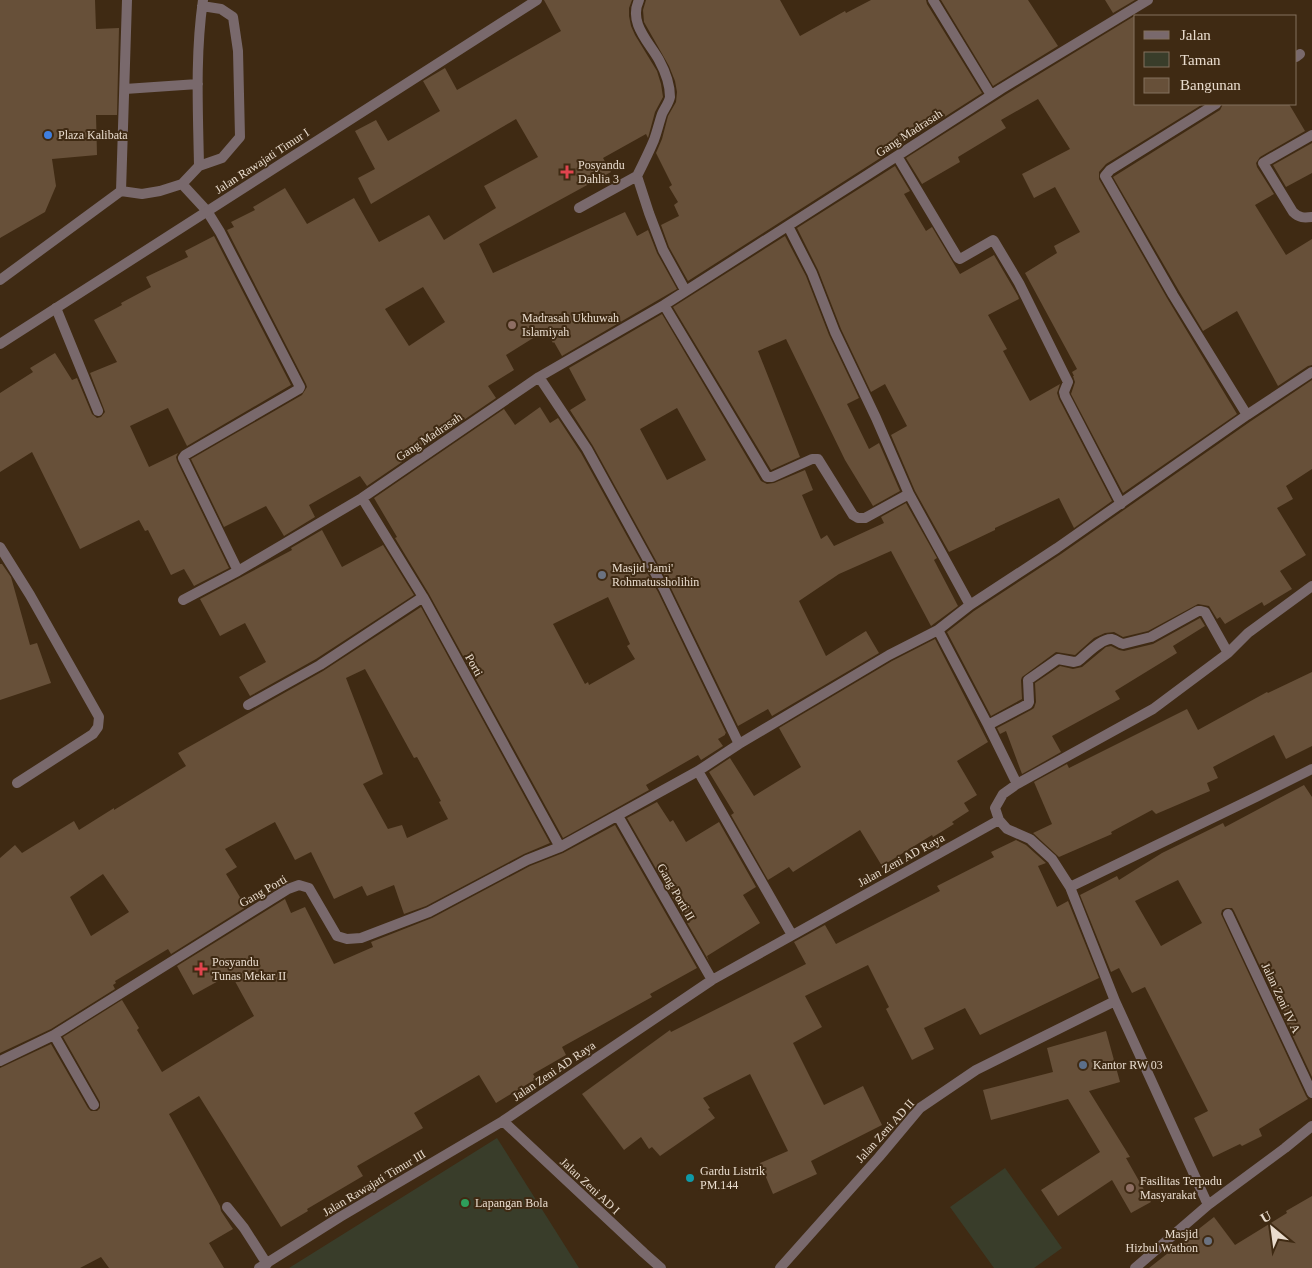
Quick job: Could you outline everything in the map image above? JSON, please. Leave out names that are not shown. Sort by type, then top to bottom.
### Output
[{"type":"street","points":[[121,191],[127,0]]},
{"type":"street","name":"Jalan Rawajati Timur I","points":[[0,344],[537,0]]},
{"type":"street","points":[[579,208],[637,176],[670,98],[667,76],[659,59],[638,26],[637,13],[640,0]]},
{"type":"street","points":[[933,0],[991,95]]},
{"type":"street","name":"Gang Madrasah","points":[[183,600],[362,498],[539,377],[664,305],[991,95],[1148,0]]},
{"type":"street","points":[[0,280],[121,191],[142,194],[182,184],[199,166],[222,158],[240,137],[238,51],[233,17],[221,9],[203,3],[200,21],[198,84],[199,166]]},
{"type":"street","points":[[125,89],[198,84]]},
{"type":"street","points":[[1214,105],[1110,170],[1104,176],[1168,287],[1247,416]]},
{"type":"street","points":[[1312,135],[1263,163],[1293,212],[1303,218],[1312,217]]},
{"type":"street","points":[[897,156],[958,258],[960,259],[994,241],[1020,283],[1068,382],[1064,392],[1065,396],[1121,504]]},
{"type":"street","points":[[637,176],[662,250],[685,290]]},
{"type":"street","points":[[182,184],[207,211],[220,232],[300,386],[298,390],[185,455],[183,458],[238,570]]},
{"type":"street","points":[[788,226],[812,273],[835,332],[876,418],[909,494],[970,605]]},
{"type":"street","points":[[664,305],[767,477],[772,477],[812,458],[818,459],[853,515],[858,518],[865,518],[909,494]]},
{"type":"street","points":[[56,308],[98,411]]},
{"type":"street","points":[[560,847],[698,771],[739,744],[889,655],[938,630],[970,605],[1057,548],[1312,372]]},
{"type":"street","points":[[539,377],[587,449],[660,580],[739,744]]},
{"type":"street","name":"Porti","points":[[362,498],[423,596],[560,847]]},
{"type":"street","points":[[0,547],[30,595],[99,717],[98,727],[93,734],[17,783]]},
{"type":"street","points":[[1208,1205],[1115,1001],[1070,887],[1052,858],[1030,839],[1007,829],[999,820],[995,808],[1002,794],[1017,784],[1152,709],[1228,653],[1248,633],[1312,586]]},
{"type":"street","points":[[248,705],[320,665],[423,596]]},
{"type":"street","points":[[988,726],[1028,704],[1028,680],[1058,659],[1078,661],[1099,644],[1110,639],[1123,644],[1151,637],[1201,610],[1205,612],[1228,653]]},
{"type":"street","points":[[938,630],[1017,784]]},
{"type":"street","points":[[1070,887],[1256,798],[1312,769]]},
{"type":"street","points":[[698,771],[792,935]]},
{"type":"street","name":"Gang Porti II","points":[[618,816],[712,980]]},
{"type":"street","name":"Jalan Zeni AD Raya","points":[[503,1121],[712,980],[999,820]]},
{"type":"street","name":"Gang Porti","points":[[0,1061],[54,1035],[288,889],[299,885],[309,888],[338,936],[347,939],[361,938],[429,912],[527,860],[560,847]]},
{"type":"street","name":"Jalan Zeni IV A","points":[[1228,914],[1312,1093]]},
{"type":"street","name":"Jalan Zeni AD II","points":[[780,1268],[920,1108],[976,1070],[1115,1001]]},
{"type":"street","points":[[54,1035],[94,1105]]},
{"type":"street","name":"Jalan Rawajati Timur III","points":[[263,1266],[340,1217],[503,1121]]},
{"type":"street","name":"Jalan Zeni AD I","points":[[503,1121],[662,1268]]},
{"type":"street","points":[[1135,1268],[1208,1205],[1312,1126]]},
{"type":"street","points":[[227,1207],[244,1228],[263,1266]]},
{"type":"green space","name":"Lapangan Bola","points":[[497,1138],[579,1268],[289,1268]]},
{"type":"green space","points":[[1005,1168],[1062,1248],[1034,1268],[994,1268],[950,1207]]},
{"type":"building","name":"Plaza Kalibata","points":[[0,0],[95,0],[96,29],[119,28],[117,115],[96,115],[97,155],[52,159],[56,186],[45,212],[0,238]]},
{"type":"building","points":[[544,0],[632,0],[629,8],[631,26],[657,71],[663,97],[655,112],[648,138],[646,134],[603,158],[611,172],[479,244],[493,273],[625,212],[637,236],[648,230],[657,253],[677,289],[562,356],[546,330],[506,355],[514,370],[488,386],[496,398],[367,486],[360,476],[309,505],[315,517],[284,536],[266,506],[224,527],[191,459],[302,395],[307,387],[227,230],[234,227],[231,222],[255,210],[253,207],[285,188],[307,224],[354,198],[379,242],[429,215],[444,240],[496,208],[484,186],[538,157],[516,119],[371,204],[358,178],[375,169],[355,131],[376,120],[388,141],[440,111],[423,81],[445,68],[457,90],[561,31]],"holes":[[[423,287],[445,322],[409,346],[385,309]]]},
{"type":"building","points":[[646,0],[780,0],[800,36],[845,11],[846,13],[871,0],[926,0],[982,93],[688,281],[669,247],[661,225],[679,216],[674,205],[678,202],[669,187],[672,185],[656,153],[668,116],[676,102],[677,92],[669,66],[644,22],[643,10]]},
{"type":"building","points":[[941,0],[1028,0],[1058,46],[993,86]]},
{"type":"building","points":[[1105,0],[1135,0],[1113,13]]},
{"type":"building","points":[[1134,16],[1134,105],[1201,105],[1106,164],[1099,172],[1099,179],[1167,298],[1237,414],[1123,493],[1071,394],[1075,382],[1072,372],[1077,369],[1025,273],[1057,253],[1054,246],[1080,232],[1055,187],[1034,198],[1022,174],[1070,149],[1038,99],[1001,120],[1006,128],[958,157],[960,162],[922,184],[906,158]]},
{"type":"building","points":[[1222,105],[1290,105],[1305,131],[1260,157],[1256,163],[1274,194],[1255,205],[1286,255],[1312,239],[1312,365],[1278,386],[1237,311],[1203,331],[1113,177],[1220,110]]},
{"type":"building","points":[[1312,143],[1312,173],[1286,187],[1273,165]]},
{"type":"building","points":[[895,166],[910,191],[904,194],[926,231],[932,227],[960,274],[994,255],[1018,296],[1019,299],[988,315],[1007,349],[1003,351],[1030,401],[1060,384],[1057,393],[1059,399],[1112,501],[1074,528],[1059,498],[949,552],[915,491],[891,435],[907,426],[885,384],[871,392],[841,329],[818,270],[797,228]]},
{"type":"building","points":[[214,236],[291,385],[187,446],[168,408],[130,426],[149,467],[178,453],[177,461],[229,568],[194,586],[184,569],[171,575],[148,530],[145,531],[139,520],[80,549],[32,452],[0,472],[0,393],[33,372],[30,368],[55,353],[72,380],[77,378],[92,414],[97,418],[101,417],[105,412],[90,373],[117,362],[94,320],[151,287],[146,277],[188,257],[185,251]]},
{"type":"building","points":[[785,236],[806,276],[829,335],[859,398],[847,404],[869,449],[879,443],[900,491],[873,506],[845,460],[786,339],[758,351],[800,457],[771,470],[673,307]]},
{"type":"building","points":[[662,314],[761,481],[767,484],[774,483],[805,470],[813,490],[802,495],[821,539],[827,535],[834,546],[884,523],[881,517],[906,503],[937,558],[934,560],[958,606],[931,626],[891,551],[839,574],[799,601],[826,656],[866,631],[879,653],[772,716],[768,709],[738,726],[670,586],[593,446],[570,410],[586,400],[569,368]],"holes":[[[677,408],[706,460],[667,480],[640,429]]]},
{"type":"building","points":[[1312,380],[1312,469],[1286,486],[1293,499],[1277,508],[1306,555],[1280,571],[1292,589],[1264,606],[1262,602],[1225,624],[1220,617],[1217,619],[1209,606],[1198,604],[1148,631],[1123,637],[1114,632],[1105,633],[1094,638],[1075,655],[1056,652],[1022,677],[1022,699],[991,716],[947,632],[974,611],[1061,554]]},
{"type":"building","points":[[540,407],[550,423],[558,418],[581,453],[658,592],[726,733],[718,739],[723,746],[701,760],[698,755],[646,785],[649,790],[563,838],[374,498],[504,409],[515,425]],"holes":[[[608,597],[630,644],[627,646],[635,659],[589,685],[588,682],[585,684],[553,624]]]},
{"type":"building","points":[[322,530],[342,567],[383,545],[414,595],[316,659],[250,696],[239,677],[266,662],[245,623],[220,636],[200,599],[292,550],[291,548]]},
{"type":"building","points":[[0,564],[2,564],[11,577],[30,645],[37,643],[51,683],[0,700]]},
{"type":"building","points":[[421,607],[550,843],[524,854],[426,906],[404,914],[394,885],[367,896],[362,886],[334,899],[311,852],[295,860],[275,822],[225,849],[237,867],[226,874],[246,907],[171,954],[168,949],[115,981],[116,983],[113,985],[115,989],[51,1029],[0,1053],[0,858],[15,845],[22,853],[74,821],[79,830],[114,808],[114,810],[186,766],[178,753],[323,671]],"holes":[[[365,669],[414,758],[417,757],[441,801],[439,802],[448,819],[407,838],[402,825],[388,829],[363,784],[383,774],[346,678]],[[103,874],[129,912],[91,936],[70,897]]]},
{"type":"building","points":[[1200,618],[1205,626],[1173,646],[1177,653],[1115,691],[1120,699],[1052,736],[1061,752],[1022,774],[1006,731],[1000,734],[997,728],[1034,708],[1036,702],[1035,683],[1060,666],[1073,669],[1082,667],[1106,647],[1111,646],[1124,651],[1153,644]]},
{"type":"building","points":[[935,639],[988,742],[957,761],[977,795],[964,803],[969,811],[952,822],[954,824],[933,837],[932,835],[882,866],[860,830],[793,872],[789,867],[768,880],[731,815],[734,813],[709,772],[730,758],[754,796],[801,767],[779,728],[892,661]]},
{"type":"building","points":[[1312,672],[1312,746],[1286,759],[1274,735],[1213,767],[1218,778],[1207,783],[1210,791],[1156,814],[1152,810],[1111,832],[1112,834],[1059,857],[1033,833],[1052,824],[1034,782],[1067,764],[1069,768],[1187,709],[1198,730],[1267,692]]},
{"type":"building","points":[[1304,785],[1312,797],[1312,1077],[1234,911],[1232,908],[1222,910],[1221,914],[1308,1099],[1259,1129],[1262,1136],[1213,1157],[1194,1118],[1208,1111],[1145,987],[1132,993],[1119,968],[1111,972],[1080,895],[1117,876],[1119,880],[1162,853],[1223,823],[1225,827]],"holes":[[[1178,880],[1202,923],[1161,946],[1135,901]]]},
{"type":"building","points":[[657,802],[670,822],[673,820],[686,842],[719,822],[756,887],[743,895],[760,923],[707,956],[709,961],[627,818]]},
{"type":"building","points":[[615,825],[697,968],[650,994],[652,997],[562,1047],[566,1055],[533,1074],[536,1079],[496,1103],[479,1075],[414,1113],[423,1128],[357,1166],[363,1176],[307,1209],[308,1211],[281,1227],[199,1096],[169,1114],[221,1211],[233,1229],[209,1243],[224,1268],[109,1268],[101,1257],[80,1268],[0,1268],[0,1068],[51,1044],[88,1108],[91,1111],[97,1111],[100,1108],[100,1102],[63,1037],[122,1000],[162,1072],[254,1016],[231,974],[193,995],[177,966],[285,899],[291,913],[305,907],[334,964],[373,947],[371,942],[432,918],[530,866],[563,853]]},
{"type":"building","points":[[1016,840],[1026,845],[1046,863],[1038,866],[1057,907],[1068,901],[1099,978],[980,1035],[965,1008],[924,1028],[934,1049],[912,1060],[886,1009],[889,1007],[868,965],[805,996],[822,1027],[793,1043],[824,1105],[863,1086],[882,1125],[811,1161],[817,1174],[773,1194],[760,1163],[788,1151],[750,1074],[703,1098],[715,1118],[660,1156],[652,1147],[649,1149],[641,1137],[624,1150],[582,1094],[670,1030],[671,1032],[806,964],[794,942],[825,925],[836,944],[940,891],[937,886],[994,857],[991,852]]},
{"type":"building","points":[[1106,1031],[1120,1082],[1089,1091],[1130,1157],[1126,1158],[1151,1202],[1131,1213],[1112,1180],[1058,1216],[1041,1190],[1100,1152],[1068,1099],[991,1120],[983,1090],[1053,1072],[1047,1048]]},
{"type":"building","points":[[1312,1196],[1312,1268],[1149,1268],[1214,1217],[1235,1245]]},
{"type":"place","name":"Plaza Kalibata","points":[[48,135]]},
{"type":"place","name":"Posyandu Dahlia 3","points":[[567,172]]},
{"type":"place","name":"Madrasah Ukhuwah Islamiyah","points":[[512,325]]},
{"type":"place","name":"Masjid Jami' Rohmatussholihin","points":[[602,575]]},
{"type":"place","name":"Posyandu Tunas Mekar II","points":[[201,969]]},
{"type":"place","name":"Kantor RW 03","points":[[1083,1065]]},
{"type":"place","name":"Gardu Listrik PM.144","points":[[690,1178]]},
{"type":"place","name":"Fasilitas Terpadu Masyarakat","points":[[1130,1188]]},
{"type":"place","name":"Lapangan Bola","points":[[465,1203]]},
{"type":"place","name":"Masjid Hizbul Wathon","points":[[1208,1241]]}]
